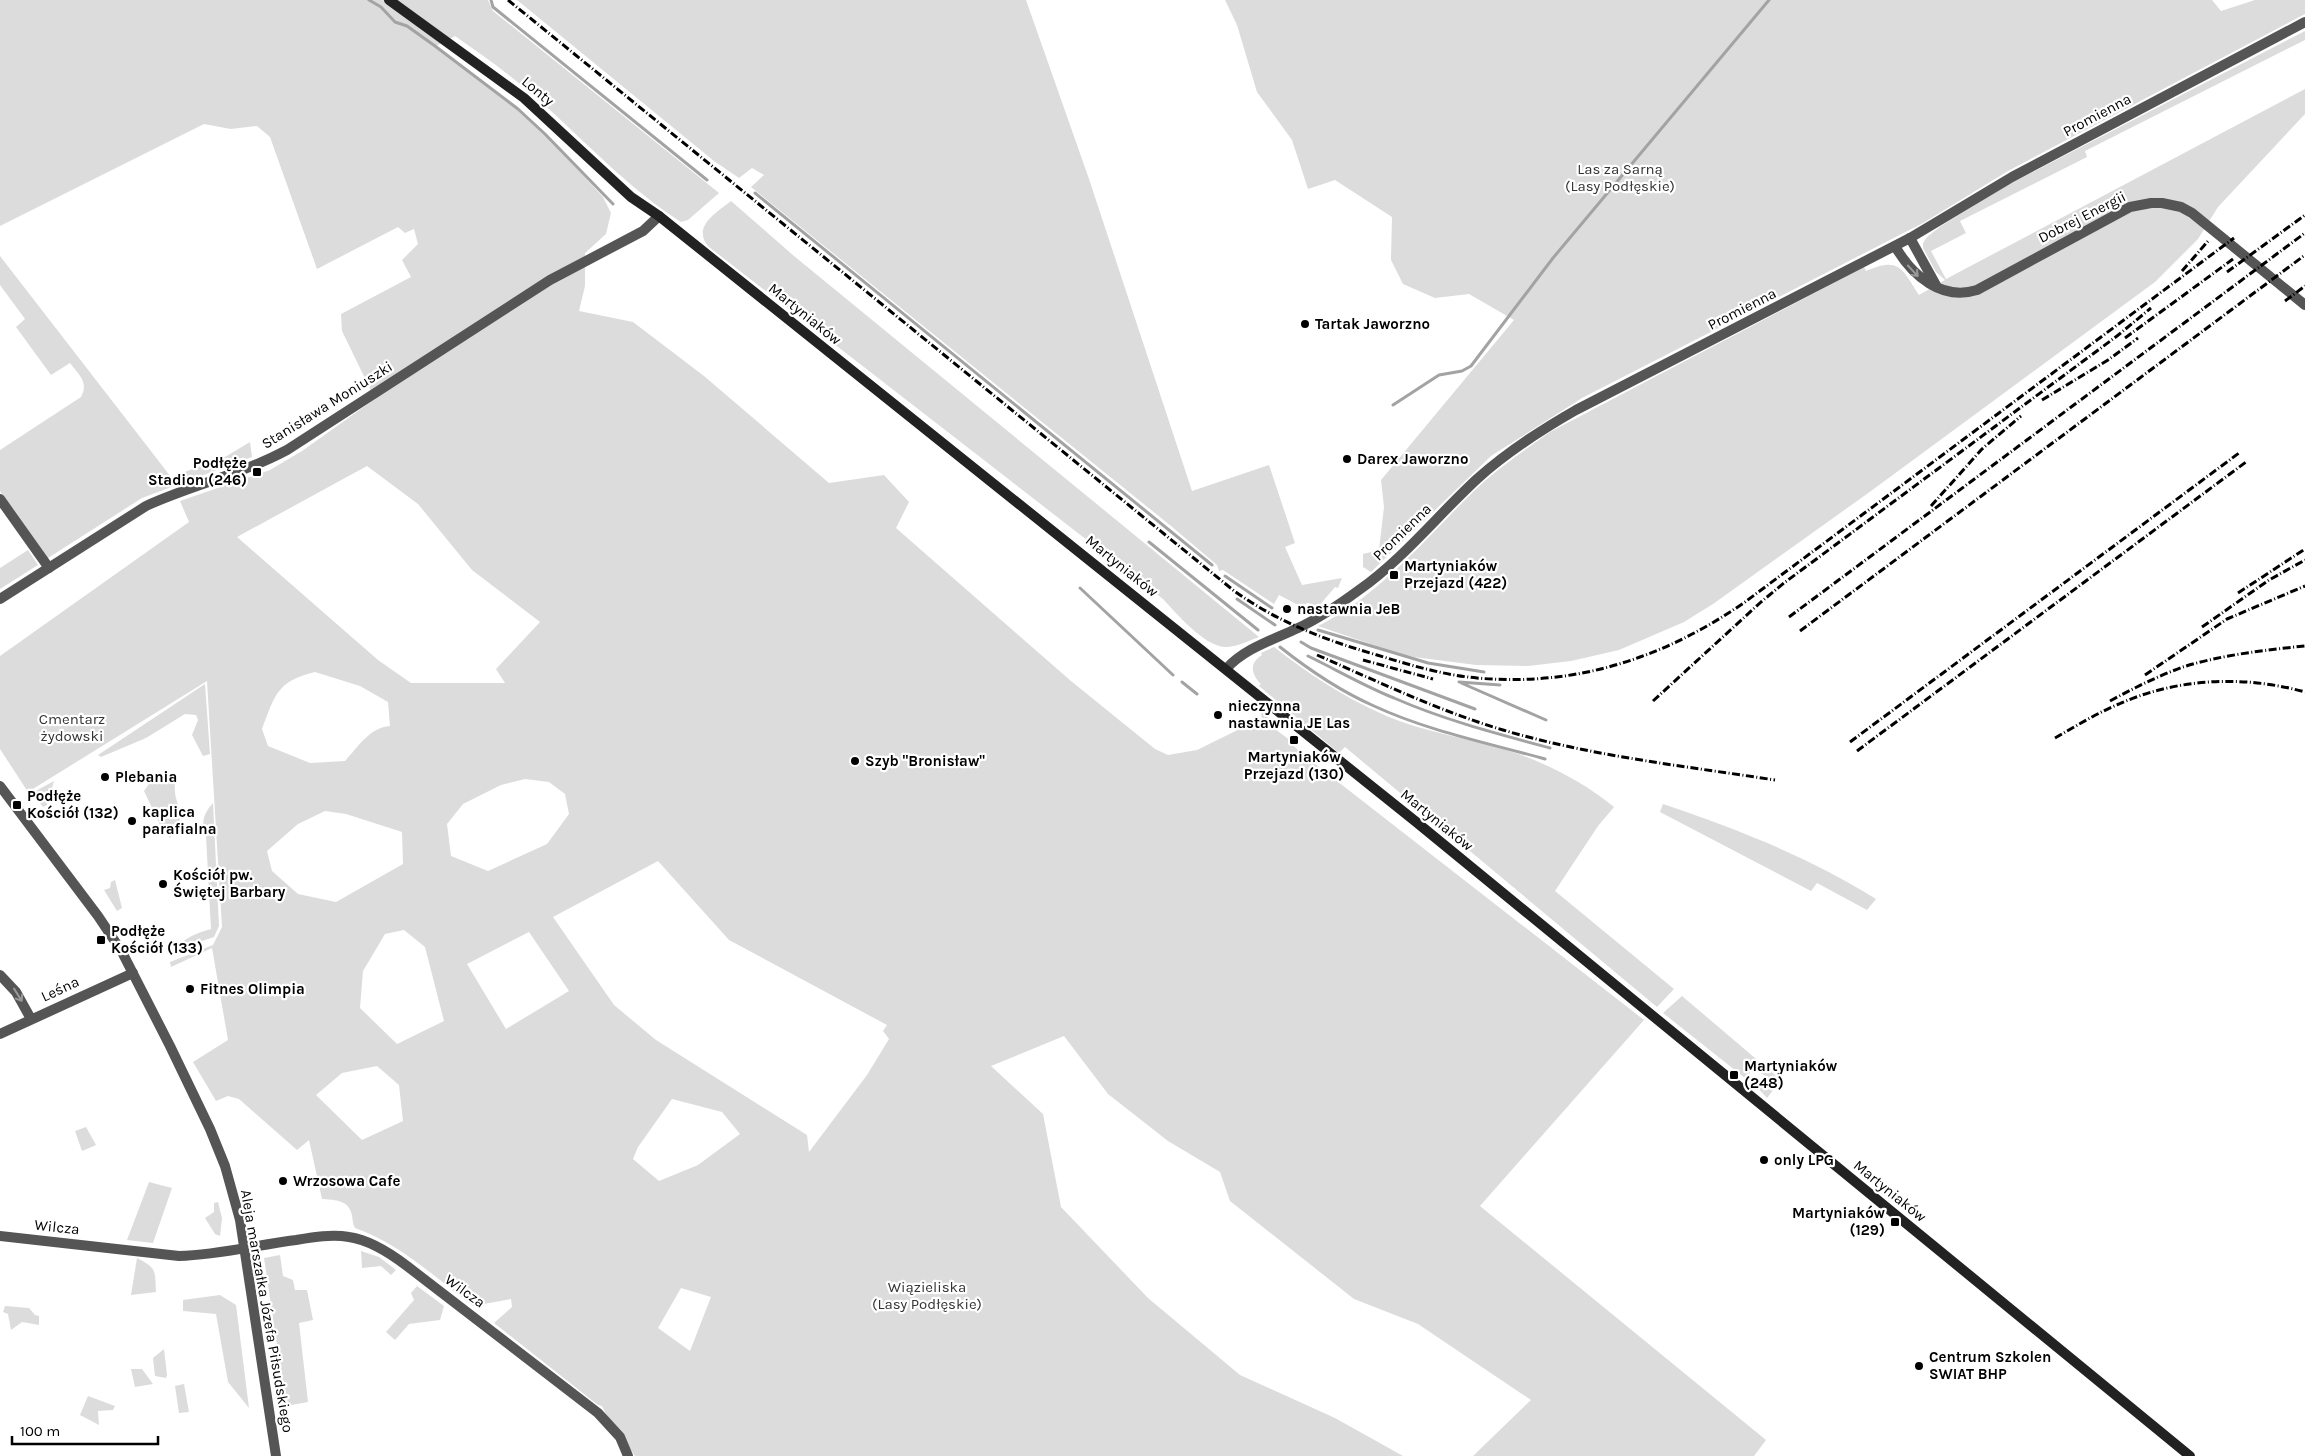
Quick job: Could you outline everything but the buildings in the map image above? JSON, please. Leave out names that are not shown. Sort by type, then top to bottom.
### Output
[{"type":"main road","name":"Lonty","points":[[389,0],[524,98],[617,184],[659,216]]},
{"type":"main road","name":"Martyniaków","points":[[659,216],[1226,669],[2190,1456]]},
{"type":"street","name":"Promienna","points":[[1226,669],[1239,656],[1321,616],[1361,589],[1395,562],[1478,479],[1541,430],[1576,410],[1910,238],[2012,177],[2305,22]]},
{"type":"street","name":"Dobrej Energii","points":[[1895,246],[1922,280],[1953,293],[1968,293],[1977,290],[2117,213],[2130,207],[2152,202],[2172,205],[2192,213],[2305,305]]},
{"type":"street","name":"Stanisława Moniuszki","points":[[0,600],[146,506],[251,467],[287,450],[550,280],[643,231],[659,216]]},
{"type":"street","points":[[1910,238],[1938,288]]},
{"type":"street","points":[[0,499],[49,568]]},
{"type":"street","name":"Aleja marszałka Józefa Piłsudskiego","points":[[0,787],[98,916],[133,973],[188,1082],[225,1166],[240,1220],[276,1456]]},
{"type":"street","name":"Leśna","points":[[0,1034],[133,973]]},
{"type":"street","points":[[0,975],[16,992],[31,1019]]},
{"type":"street","name":"Wilcza","points":[[0,1236],[179,1256],[201,1256],[323,1236],[342,1236],[358,1239],[380,1248],[400,1261],[598,1413],[620,1438],[628,1456]]},
{"type":"green space","points":[[0,0],[488,0],[493,11],[719,193],[688,220],[681,222],[643,195],[530,92],[477,51],[455,36],[436,46],[518,109],[545,134],[603,197],[611,213],[606,234],[585,253],[585,286],[579,311],[633,322],[704,376],[829,483],[884,475],[909,502],[896,528],[1071,681],[1155,749],[1168,755],[1197,750],[1262,718],[1260,709],[1277,727],[1275,729],[1295,744],[1290,742],[1301,753],[1644,1020],[1480,1206],[1766,1440],[1754,1456],[1473,1456],[1531,1400],[1418,1324],[1354,1299],[1230,1201],[1220,1172],[1168,1141],[1108,1094],[1064,1036],[991,1066],[1043,1114],[1061,1207],[1148,1298],[1240,1375],[1335,1418],[1403,1456],[635,1456],[608,1418],[602,1406],[598,1405],[494,1323],[512,1307],[511,1299],[473,1306],[402,1252],[355,1228],[351,1212],[343,1202],[322,1199],[309,1140],[297,1150],[239,1099],[228,1096],[216,1101],[193,1062],[228,1040],[212,948],[171,967],[170,962],[213,945],[222,927],[207,681],[28,792],[0,749],[0,656],[189,522],[180,501],[270,470],[302,451],[375,399],[342,331],[341,314],[411,277],[402,260],[418,244],[414,229],[405,233],[398,227],[317,269],[270,137],[257,126],[231,129],[204,124],[0,226]],"holes":[[[367,466],[418,504],[472,570],[540,622],[496,669],[505,683],[411,683],[378,660],[237,537]],[[315,672],[360,686],[388,702],[390,726],[383,727],[370,734],[345,761],[310,763],[268,746],[262,729],[270,707],[279,691],[293,680]],[[525,779],[549,782],[565,794],[569,814],[547,844],[488,871],[451,856],[447,824],[463,804],[501,785]],[[325,811],[346,814],[402,832],[403,864],[336,902],[298,894],[272,871],[267,851],[298,824]],[[658,861],[729,940],[887,1025],[883,1031],[889,1039],[867,1075],[809,1152],[807,1135],[656,1040],[614,1005],[553,917]],[[404,930],[425,947],[444,1021],[397,1044],[360,1008],[363,971],[385,934]],[[529,932],[569,991],[506,1029],[467,964]],[[377,1066],[399,1085],[403,1121],[362,1140],[316,1095],[342,1073]],[[672,1099],[722,1112],[740,1134],[698,1165],[659,1181],[633,1159],[638,1147]],[[681,1288],[711,1297],[690,1351],[658,1328]]]},
{"type":"green space","points":[[517,0],[1026,0],[1089,179],[1192,491],[1269,465],[1295,543],[1285,547],[1302,585],[1342,578],[1338,588],[1335,587],[1318,607],[1308,603],[1300,606],[1279,595],[1274,604],[1223,570],[1219,571],[1217,565],[1171,526],[751,187],[764,175],[752,168],[739,178],[714,161]]},
{"type":"green space","name":"Las za Sarną (Lasy Podłęskie)","points":[[1225,0],[2212,0],[2221,11],[2255,0],[2305,0],[2305,14],[2008,171],[1923,223],[1582,398],[1491,456],[1371,572],[1363,567],[1363,554],[1379,550],[1384,507],[1381,480],[1514,320],[1469,294],[1435,298],[1403,284],[1391,260],[1392,217],[1335,180],[1308,189],[1292,140],[1257,92],[1237,25]]},
{"type":"green space","points":[[2305,31],[2305,40],[2085,151],[2087,157],[1960,221],[1966,233],[1931,251],[1946,279],[2305,89],[2305,114],[2218,207],[2198,239],[2155,282],[1871,491],[1713,604],[1684,622],[1619,650],[1571,661],[1528,666],[1476,665],[1414,657],[1318,626],[1340,614],[1381,583],[1482,484],[1510,460],[1550,432],[1864,267],[1866,271],[1886,265],[1893,265],[1899,268],[1904,272],[1919,295],[1945,280],[1936,272],[1923,248],[1923,243],[1927,237],[1941,226],[2004,187]]},
{"type":"green space","points":[[731,201],[794,256],[1259,637],[1229,647],[1208,641],[1183,621],[1163,599],[709,247],[704,240],[704,227],[713,216]]},
{"type":"green space","points":[[0,256],[171,477],[225,457],[250,442],[252,457],[142,498],[48,558],[44,558],[0,491],[0,450],[81,397],[84,387],[80,375],[70,363],[51,375],[16,327],[25,319],[0,285]]},
{"type":"green space","points":[[28,550],[38,565],[0,589],[0,568]]},
{"type":"green space","points":[[1274,647],[1336,690],[1387,716],[1435,732],[1476,741],[1520,754],[1570,777],[1614,807],[1598,826],[1555,891],[1674,989],[1657,1007],[1345,747],[1339,753],[1259,686],[1261,684],[1253,673],[1253,665],[1262,655],[1261,653]]},
{"type":"green space","points":[[205,684],[210,754],[203,756],[192,735],[198,720],[196,715],[185,714],[146,738],[101,757],[98,755]]},
{"type":"green space","points":[[175,774],[175,792],[180,818],[170,838],[161,827],[144,791],[151,781]]},
{"type":"green space","points":[[54,781],[47,805],[43,807],[32,793]]},
{"type":"green space","points":[[213,803],[219,926],[214,937],[175,950],[186,939],[211,929],[206,836],[203,822],[205,814]]},
{"type":"green space","points":[[1663,804],[1718,823],[1799,857],[1876,899],[1867,910],[1817,883],[1811,891],[1660,812]]},
{"type":"green space","points":[[115,880],[122,908],[117,911],[104,890],[110,888],[111,882]]},
{"type":"green space","points":[[1682,996],[1781,1080],[1767,1098],[1757,1087],[1765,1076],[1754,1068],[1745,1078],[1663,1013]]},
{"type":"green space","points":[[86,1127],[96,1145],[82,1151],[75,1131]]},
{"type":"green space","points":[[149,1182],[172,1188],[153,1243],[127,1240]]},
{"type":"green space","points":[[218,1202],[222,1218],[220,1236],[215,1234],[205,1218],[214,1212],[214,1203]]},
{"type":"green space","points":[[361,1251],[379,1257],[396,1270],[391,1275],[381,1266],[362,1268]]},
{"type":"green space","points":[[280,1255],[283,1276],[293,1280],[295,1290],[307,1290],[313,1320],[299,1323],[308,1402],[286,1406],[264,1258]]},
{"type":"green space","points":[[137,1258],[154,1271],[156,1292],[131,1295]]},
{"type":"green space","points":[[417,1286],[444,1306],[440,1320],[409,1324],[395,1340],[386,1332],[414,1300],[411,1293]]},
{"type":"green space","points":[[220,1295],[236,1305],[249,1408],[228,1382],[216,1314],[183,1311],[183,1300]]},
{"type":"green space","points":[[5,1306],[29,1308],[35,1315],[39,1316],[39,1325],[22,1322],[11,1330],[8,1314],[3,1312]]},
{"type":"green space","points":[[164,1349],[166,1378],[155,1376],[153,1358]]},
{"type":"green space","points":[[131,1369],[142,1369],[153,1384],[135,1387]]},
{"type":"green space","points":[[184,1384],[189,1412],[179,1413],[175,1386]]},
{"type":"green space","points":[[88,1396],[115,1406],[113,1410],[98,1411],[99,1425],[80,1415]]},
{"type":"waterway","points":[[369,0],[381,7],[395,22],[407,26],[518,109],[613,204]]},
{"type":"waterway","points":[[491,0],[493,7],[707,180]]},
{"type":"waterway","points":[[1393,405],[1439,375],[1462,371],[1471,366],[1553,258],[1769,0]]},
{"type":"waterway","points":[[755,193],[1212,565]]},
{"type":"waterway","points":[[1149,542],[1258,630]]},
{"type":"waterway","points":[[1225,576],[1272,608]]},
{"type":"waterway","points":[[1080,588],[1173,675]]},
{"type":"waterway","points":[[1237,599],[1275,625]]},
{"type":"waterway","points":[[1318,630],[1428,663],[1484,672]]},
{"type":"waterway","points":[[1301,642],[1311,648],[1475,709]]},
{"type":"waterway","points":[[1280,647],[1337,687],[1395,715],[1458,736],[1545,759]]},
{"type":"waterway","points":[[1308,656],[1413,706],[1471,726],[1550,748]]},
{"type":"waterway","points":[[1182,682],[1197,694]]},
{"type":"waterway","points":[[1500,685],[1459,682],[1546,720]]},
{"type":"railway","points":[[508,0],[1233,590],[1284,621],[1320,636],[1414,666],[1464,677],[1514,680],[1584,673],[1651,653],[1683,639],[1714,622],[1745,602],[2234,238]]},
{"type":"railway","points":[[2227,272],[2305,215]]},
{"type":"railway","points":[[1789,617],[2305,233]]},
{"type":"railway","points":[[2182,271],[2209,240]]},
{"type":"railway","points":[[1800,631],[2305,255]]},
{"type":"railway","points":[[2125,338],[2233,259]]},
{"type":"railway","points":[[2285,301],[2305,286]]},
{"type":"railway","points":[[1653,701],[1784,583],[2117,336],[2151,308]]},
{"type":"railway","points":[[2042,400],[2108,360],[2138,338]]},
{"type":"railway","points":[[1931,506],[1982,449],[2021,416]]},
{"type":"railway","points":[[1850,742],[2239,453]]},
{"type":"railway","points":[[1857,751],[2246,462]]},
{"type":"railway","points":[[2238,593],[2305,549]]},
{"type":"railway","points":[[2202,627],[2269,580],[2305,560]]},
{"type":"railway","points":[[2145,675],[2227,619],[2305,586]]},
{"type":"railway","points":[[2110,701],[2155,678],[2183,667],[2212,659],[2305,646]]},
{"type":"railway","points":[[1317,655],[1432,705],[1503,730],[1604,754],[1775,780]]},
{"type":"railway","points":[[1363,660],[1433,679]]},
{"type":"railway","points":[[2055,738],[2119,704],[2141,695],[2187,684],[2235,681],[2258,683],[2305,692]]},
{"type":"place","name":"Tartak Jaworzno","points":[[1305,324]]},
{"type":"place","name":"Darex Jaworzno","points":[[1347,459]]},
{"type":"place","name":"Podłęże Stadion (246)","points":[[257,472]]},
{"type":"place","name":"Martyniaków Przejazd (422)","points":[[1394,575]]},
{"type":"place","name":"nastawnia JeB","points":[[1287,609]]},
{"type":"place","name":"nieczynna nastawnia JE Las","points":[[1218,715]]},
{"type":"place","name":"Martyniaków Przejazd (130)","points":[[1294,740]]},
{"type":"place","name":"Szyb \"Bronisław\"","points":[[855,761]]},
{"type":"place","name":"Plebania","points":[[105,777]]},
{"type":"place","name":"Podłęże Kościół (132)","points":[[17,805]]},
{"type":"place","name":"kaplica parafialna","points":[[132,821]]},
{"type":"place","name":"Kościół pw. Świętej Barbary","points":[[163,884]]},
{"type":"place","name":"Podłęże Kościół (133)","points":[[101,940]]},
{"type":"place","name":"Fitnes Olimpia","points":[[190,989]]},
{"type":"place","name":"Martyniaków (248)","points":[[1734,1075]]},
{"type":"place","name":"only LPG","points":[[1764,1160]]},
{"type":"place","name":"Wrzosowa Cafe","points":[[283,1181]]},
{"type":"place","name":"Martyniaków (129)","points":[[1895,1222]]},
{"type":"place","name":"Centrum Szkolen SWIAT BHP","points":[[1919,1366]]},
{"type":"park label","name":"Cmentarz żydowski","points":[[72,728]]},
{"type":"park label","name":"Wiązieliska (Lasy Podłęskie)","points":[[927,1296]]}]
